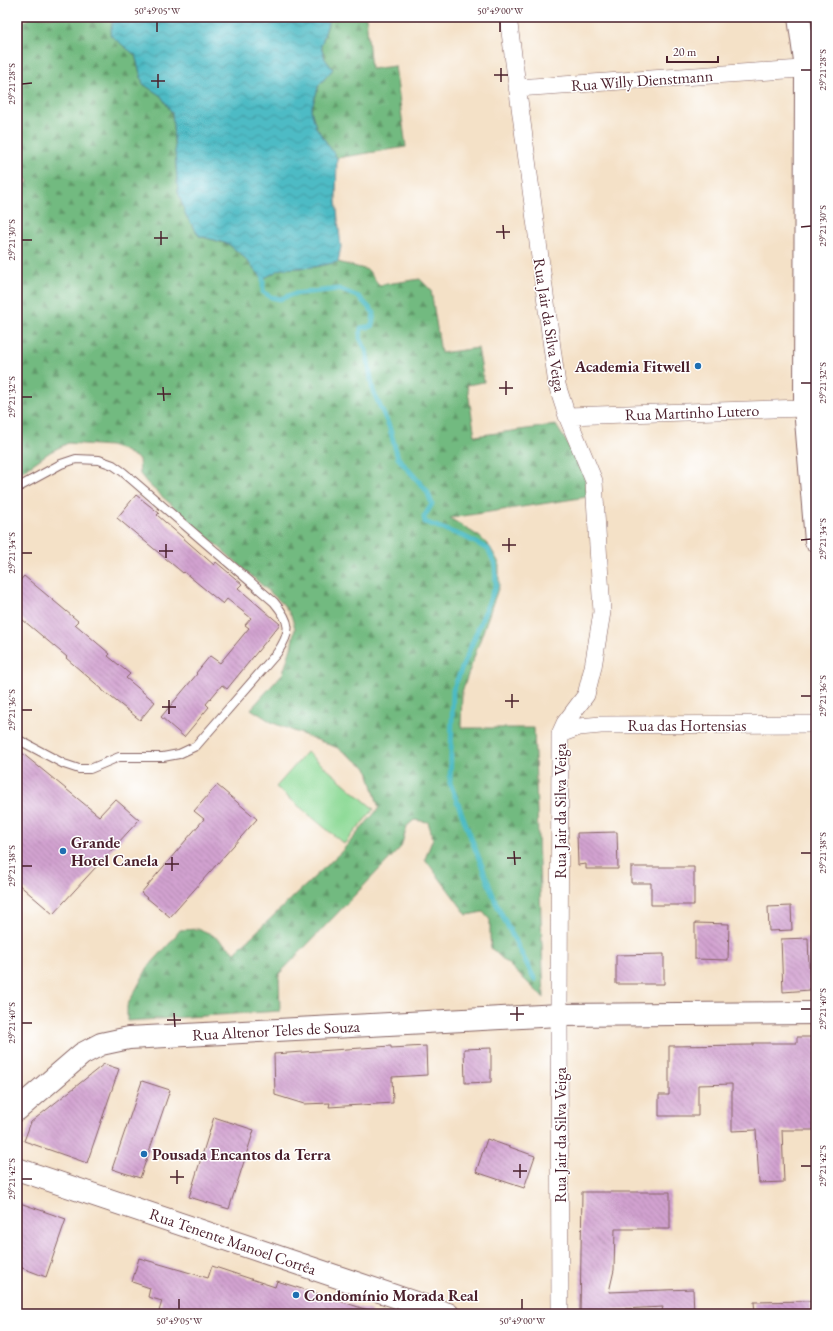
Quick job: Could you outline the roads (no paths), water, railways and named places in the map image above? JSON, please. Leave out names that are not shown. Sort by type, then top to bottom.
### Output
[{"type":"main road","points":[[799,17],[811,68],[810,409],[816,541]]},
{"type":"main road","name":"Rua Altenor Teles de Souza","points":[[17,1110],[82,1054],[101,1044],[129,1038],[559,1015],[816,1013]]},
{"type":"main road","name":"Rua Tenente Manoel Corrêa","points":[[17,1169],[448,1314]]},
{"type":"street","name":"Rua Jair da Silva Veiga","points":[[508,17],[557,385],[567,416],[594,481],[602,612],[593,667],[586,695],[565,723],[560,734],[560,1314]]},
{"type":"street","name":"Rua Willy Dienstmann","points":[[517,88],[811,68]]},
{"type":"street","name":"Rua Martinho Lutero","points":[[567,416],[810,409]]},
{"type":"street","name":"Rua das Hortensias","points":[[560,734],[579,727],[601,725],[816,724]]},
{"type":"lane","points":[[17,488],[61,464],[76,459],[99,460],[112,465],[123,472],[274,602],[281,610],[287,622],[288,631],[284,643],[278,653],[196,746],[179,754],[163,757],[119,757],[90,769],[79,768],[64,764],[17,739]]},
{"type":"water","points":[[113,17],[330,17],[321,46],[325,59],[333,69],[319,85],[311,110],[316,127],[337,158],[336,200],[341,247],[338,262],[314,267],[281,269],[263,279],[242,255],[228,244],[199,236],[186,216],[178,192],[172,113],[161,96],[143,84],[135,55],[110,35]]},
{"type":"waterway","points":[[263,279],[263,292],[271,297],[280,299],[293,294],[339,289],[359,297],[374,313],[372,326],[361,328],[360,338],[366,350],[373,391],[389,426],[398,458],[427,491],[432,504],[424,517],[425,522],[465,537],[488,549],[495,564],[496,585],[453,690],[450,783],[496,903],[535,980]]},
{"type":"place","name":"Academia Fitwell","points":[[698,366]]},
{"type":"place","name":"Grande Hotel Canela","points":[[63,851]]},
{"type":"place","name":"Pousada Encantos da Terra","points":[[144,1154]]},
{"type":"place","name":"Condomínio Morada Real","points":[[296,1295]]}]
